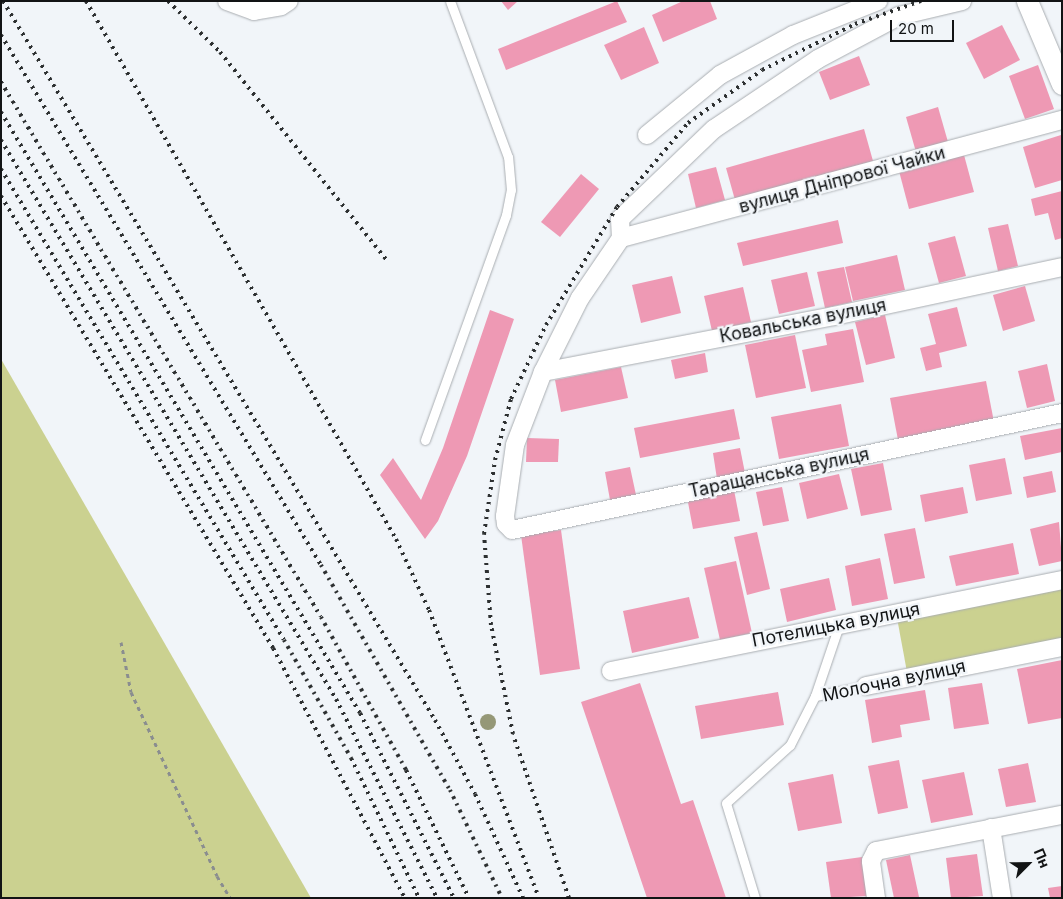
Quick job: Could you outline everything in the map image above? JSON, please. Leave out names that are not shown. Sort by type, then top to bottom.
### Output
[{"type":"street","points":[[227,1],[254,11],[280,6],[289,1]]},
{"type":"street","points":[[647,136],[720,75],[793,35],[878,1]]},
{"type":"street","points":[[543,372],[580,298],[621,238],[620,219],[714,129],[818,59],[899,16],[962,1]]},
{"type":"street","points":[[1027,1],[1062,84]]},
{"type":"street","name":"вулиця Дніпрової Чайки","points":[[621,238],[1062,120]]},
{"type":"street","name":"Ковальська вулиця","points":[[543,372],[834,316],[1062,267]]},
{"type":"street","name":"Таращанська вулиця","points":[[543,372],[515,445],[505,516],[506,524],[512,530],[1062,414]]},
{"type":"street","name":"Потелицька вулиця","points":[[611,671],[1062,580]]},
{"type":"street","name":"Молочна вулиця","points":[[866,686],[1062,647]]},
{"type":"street","points":[[876,898],[871,861],[876,851],[1062,815]]},
{"type":"street","points":[[991,828],[1002,898]]},
{"type":"lane","points":[[425,440],[506,215],[511,190],[505,149],[450,1]]},
{"type":"lane","points":[[814,696],[839,625]]},
{"type":"lane","name":"Молочна вулиця","points":[[754,898],[726,803],[790,745],[814,696],[866,686]]},
{"type":"path","points":[[121,642],[131,692],[230,898]]},
{"type":"green space","points":[[1,359],[142,604],[311,898],[1,898]]},
{"type":"green space","points":[[1062,585],[1062,642],[907,672],[897,618]]},
{"type":"building","points":[[501,1],[518,1],[508,10]]},
{"type":"building","points":[[617,1],[627,22],[506,70],[498,49]]},
{"type":"building","points":[[683,1],[710,1],[717,19],[663,42],[652,15]]},
{"type":"building","points":[[1002,25],[1020,60],[984,79],[966,43]]},
{"type":"building","points":[[644,27],[659,63],[621,80],[604,45]]},
{"type":"building","points":[[859,56],[870,85],[830,100],[819,72]]},
{"type":"building","points":[[1038,65],[1054,109],[1025,119],[1009,76]]},
{"type":"building","points":[[938,107],[948,142],[916,152],[906,117]]},
{"type":"building","points":[[864,129],[873,161],[735,200],[726,168]]},
{"type":"building","points":[[1061,135],[1062,180],[1035,188],[1023,147]]},
{"type":"building","points":[[964,155],[974,192],[909,209],[899,171]]},
{"type":"building","points":[[716,167],[725,200],[696,208],[688,174]]},
{"type":"building","points":[[581,174],[599,189],[560,237],[541,222]]},
{"type":"building","points":[[1062,191],[1062,238],[1055,240],[1048,213],[1035,216],[1031,199]]},
{"type":"building","points":[[838,220],[843,243],[743,266],[737,243]]},
{"type":"building","points":[[1008,224],[1018,266],[998,271],[988,228]]},
{"type":"building","points":[[955,236],[966,276],[939,283],[928,243]]},
{"type":"building","points":[[897,255],[905,290],[853,301],[845,267]]},
{"type":"building","points":[[844,267],[852,302],[825,308],[817,272]]},
{"type":"building","points":[[807,272],[815,306],[779,314],[771,280]]},
{"type":"building","points":[[672,276],[681,313],[641,323],[632,285]]},
{"type":"building","points":[[1025,286],[1035,321],[1003,331],[993,295]]},
{"type":"building","points":[[743,287],[751,322],[712,331],[704,296]]},
{"type":"building","points":[[957,307],[967,346],[939,353],[942,367],[926,371],[920,348],[936,344],[928,314]]},
{"type":"building","points":[[490,310],[514,319],[467,456],[438,521],[425,539],[380,475],[393,458],[421,500],[443,448]]},
{"type":"building","points":[[885,315],[895,358],[866,365],[855,322]]},
{"type":"building","points":[[853,329],[864,382],[811,392],[802,350],[827,345],[825,334]]},
{"type":"building","points":[[795,335],[806,388],[756,398],[745,345]]},
{"type":"building","points":[[705,353],[708,372],[675,379],[671,360]]},
{"type":"building","points":[[1047,364],[1055,401],[1027,408],[1018,371]]},
{"type":"building","points":[[621,367],[628,398],[561,412],[555,380]]},
{"type":"building","points":[[986,381],[994,422],[898,440],[890,398]]},
{"type":"building","points":[[841,404],[849,446],[779,459],[771,417]]},
{"type":"building","points":[[734,409],[740,439],[640,458],[634,428]]},
{"type":"building","points":[[1062,428],[1062,452],[1025,460],[1020,436]]},
{"type":"building","points":[[527,438],[559,439],[558,462],[526,462]]},
{"type":"building","points":[[740,448],[745,473],[717,479],[713,453]]},
{"type":"building","points":[[1005,458],[1012,494],[976,501],[969,465]]},
{"type":"building","points":[[883,463],[892,510],[861,516],[851,469]]},
{"type":"building","points":[[630,467],[636,495],[610,500],[605,472]]},
{"type":"building","points":[[1052,471],[1056,492],[1027,498],[1023,477]]},
{"type":"building","points":[[839,474],[848,509],[807,519],[799,483]]},
{"type":"building","points":[[782,487],[789,521],[763,526],[756,492]]},
{"type":"building","points":[[963,487],[968,513],[925,522],[920,495]]},
{"type":"building","points":[[734,490],[740,521],[693,529],[687,497]]},
{"type":"building","points":[[1059,522],[1062,561],[1039,566],[1030,529]]},
{"type":"building","points":[[915,528],[925,578],[894,584],[884,534]]},
{"type":"building","points":[[561,530],[580,669],[540,675],[521,535]]},
{"type":"building","points":[[757,532],[770,589],[747,595],[734,537]]},
{"type":"building","points":[[1013,543],[1019,574],[956,586],[949,556]]},
{"type":"building","points":[[880,558],[888,599],[852,606],[845,566]]},
{"type":"building","points":[[736,561],[752,633],[720,640],[704,568]]},
{"type":"building","points":[[829,578],[836,610],[787,622],[780,589]]},
{"type":"building","points":[[689,597],[699,638],[632,653],[623,611]]},
{"type":"building","points":[[1062,660],[1062,718],[1028,724],[1017,669]]},
{"type":"building","points":[[640,683],[681,804],[693,800],[726,898],[647,898],[581,702]]},
{"type":"building","points":[[982,683],[989,724],[954,729],[948,688]]},
{"type":"building","points":[[925,690],[930,720],[900,725],[902,737],[872,743],[865,700]]},
{"type":"building","points":[[778,692],[784,725],[701,739],[695,706]]},
{"type":"building","points":[[899,760],[908,808],[878,814],[868,766]]},
{"type":"building","points":[[1028,763],[1036,802],[1006,807],[998,769]]},
{"type":"building","points":[[964,772],[973,815],[931,823],[922,780]]},
{"type":"building","points":[[833,774],[842,823],[798,831],[788,783]]},
{"type":"building","points":[[977,854],[983,896],[951,898],[946,858]]},
{"type":"building","points":[[910,855],[919,897],[894,898],[886,860]]},
{"type":"building","points":[[862,857],[868,896],[831,898],[826,862]]},
{"type":"building","points":[[1062,886],[1062,898],[1050,898],[1048,888]]},
{"type":"railway","points":[[3,1],[435,720],[475,794],[523,898]]},
{"type":"railway","points":[[86,1],[396,539],[429,610],[539,898]]},
{"type":"railway","points":[[168,1],[220,52],[388,262]]},
{"type":"railway","points":[[569,898],[513,734],[491,625],[484,534],[495,460],[511,399],[546,325],[617,207],[688,123],[762,70],[855,24],[921,1]]},
{"type":"railway","points":[[1,35],[321,565],[450,790],[502,898]]},
{"type":"railway","points":[[1,82],[321,617],[406,770],[469,898]]},
{"type":"railway","points":[[1,112],[360,713],[454,898]]},
{"type":"railway","points":[[1,140],[336,699],[437,898]]},
{"type":"railway","points":[[1,169],[284,640],[351,758],[419,898]]},
{"type":"railway","points":[[1,196],[273,648],[405,898]]}]
